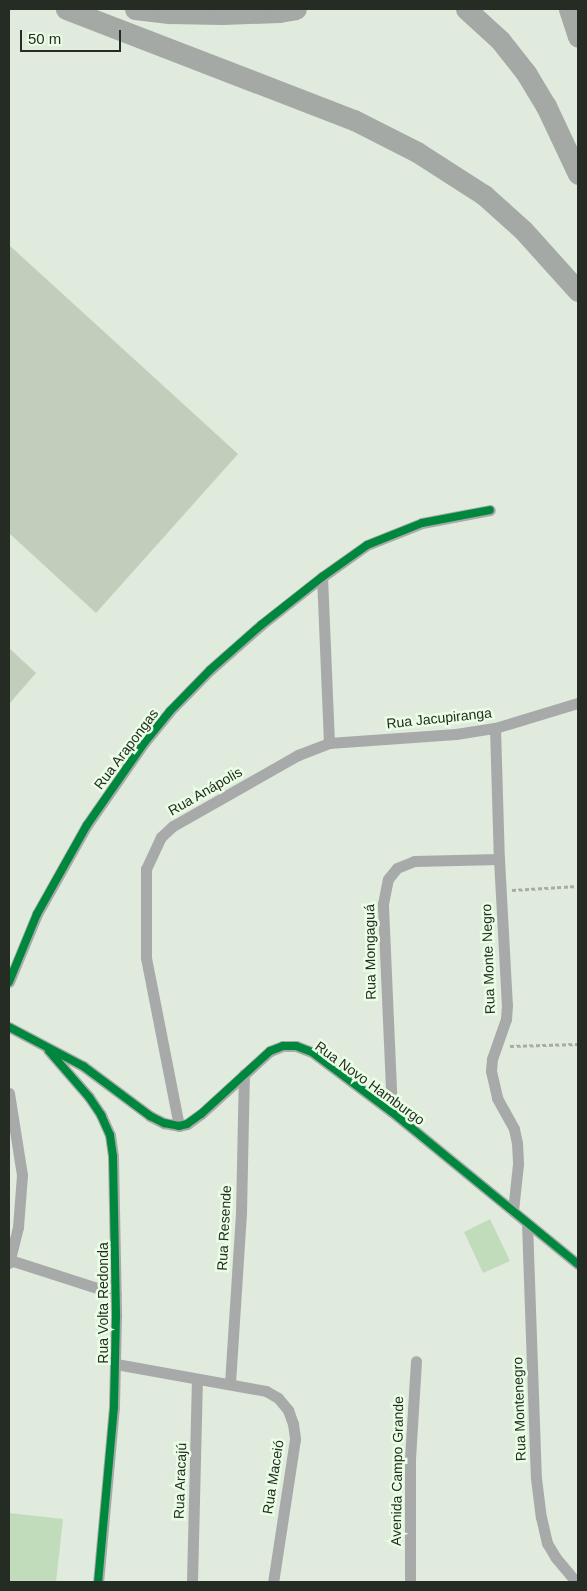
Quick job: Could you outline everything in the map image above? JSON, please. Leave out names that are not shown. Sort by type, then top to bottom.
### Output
[{"type":"highway","points":[[66,9],[354,120],[417,152],[484,195],[522,230],[578,291]]},
{"type":"highway","points":[[135,9],[169,13],[222,14],[296,9]]},
{"type":"highway","points":[[466,9],[500,40],[526,73],[546,106],[578,174]]},
{"type":"highway","points":[[569,9],[578,37]]},
{"type":"street","name":"Rua Arapongas","points":[[9,982],[37,914],[63,866],[102,802],[144,743],[170,711],[210,670],[261,625],[322,577],[367,545],[390,534],[422,523],[490,510]]},
{"type":"street","points":[[322,577],[329,743]]},
{"type":"street","name":"Rua Jacupiranga","points":[[329,743],[456,734],[495,728],[578,703]]},
{"type":"street","name":"Rua Monte Negro","points":[[495,728],[498,859],[507,1004],[503,1032],[492,1059],[492,1082],[497,1098],[514,1129],[517,1143],[518,1164],[514,1212]]},
{"type":"street","name":"Rua Anápolis","points":[[179,1126],[146,958],[146,869],[153,850],[161,837],[173,826],[298,755],[329,743]]},
{"type":"street","name":"Rua Mongaguá","points":[[392,1112],[383,914],[385,889],[388,879],[397,868],[414,861],[498,859]]},
{"type":"street","points":[[9,1027],[83,1066],[150,1116],[164,1123],[179,1126]]},
{"type":"street","name":"Rua Volta Redonda","points":[[44,1045],[89,1097],[101,1115],[110,1135],[114,1199],[116,1364],[114,1407],[98,1582]]},
{"type":"street","name":"Rua Novo Hamburgo","points":[[179,1126],[187,1124],[201,1114],[270,1051],[282,1046],[296,1046],[312,1052],[392,1112],[578,1264]]},
{"type":"street","name":"Rua Resende","points":[[230,1383],[241,1213],[244,1074]]},
{"type":"street","points":[[9,1093],[22,1175],[18,1227],[9,1262],[116,1294]]},
{"type":"street","name":"Rua Montenegro","points":[[527,1223],[536,1478],[541,1518],[547,1543],[556,1558],[576,1582]]},
{"type":"street","name":"Avenida Campo Grande","points":[[410,1582],[410,1459],[416,1361]]},
{"type":"street","name":"Rua Maceió","points":[[116,1364],[197,1380],[230,1383],[266,1392],[278,1398],[288,1410],[294,1424],[294,1439],[274,1582]]},
{"type":"street","name":"Rua Aracajú","points":[[192,1582],[197,1380]]},
{"type":"path","points":[[501,890],[578,886]]},
{"type":"path","points":[[496,1046],[578,1044]]},
{"type":"green space","points":[[490,1219],[510,1261],[483,1273],[464,1232]]},
{"type":"green space","points":[[9,1513],[63,1519],[56,1582],[9,1582]]},
{"type":"building","points":[[9,245],[238,454],[96,613],[9,533]]},
{"type":"building","points":[[9,648],[36,673],[9,704]]},
{"type":"cycle path","points":[[9,982],[37,914],[87,825],[144,743],[170,711],[210,670],[261,625],[322,577],[367,545],[422,523],[490,510]]},
{"type":"cycle path","points":[[9,1027],[83,1066],[150,1116],[164,1123],[179,1126],[187,1124],[201,1114],[270,1051],[283,1046],[296,1046],[312,1052],[392,1112],[578,1264]]},
{"type":"cycle path","points":[[49,1051],[89,1097],[101,1115],[110,1135],[113,1156],[116,1317],[114,1407],[98,1582]]}]
